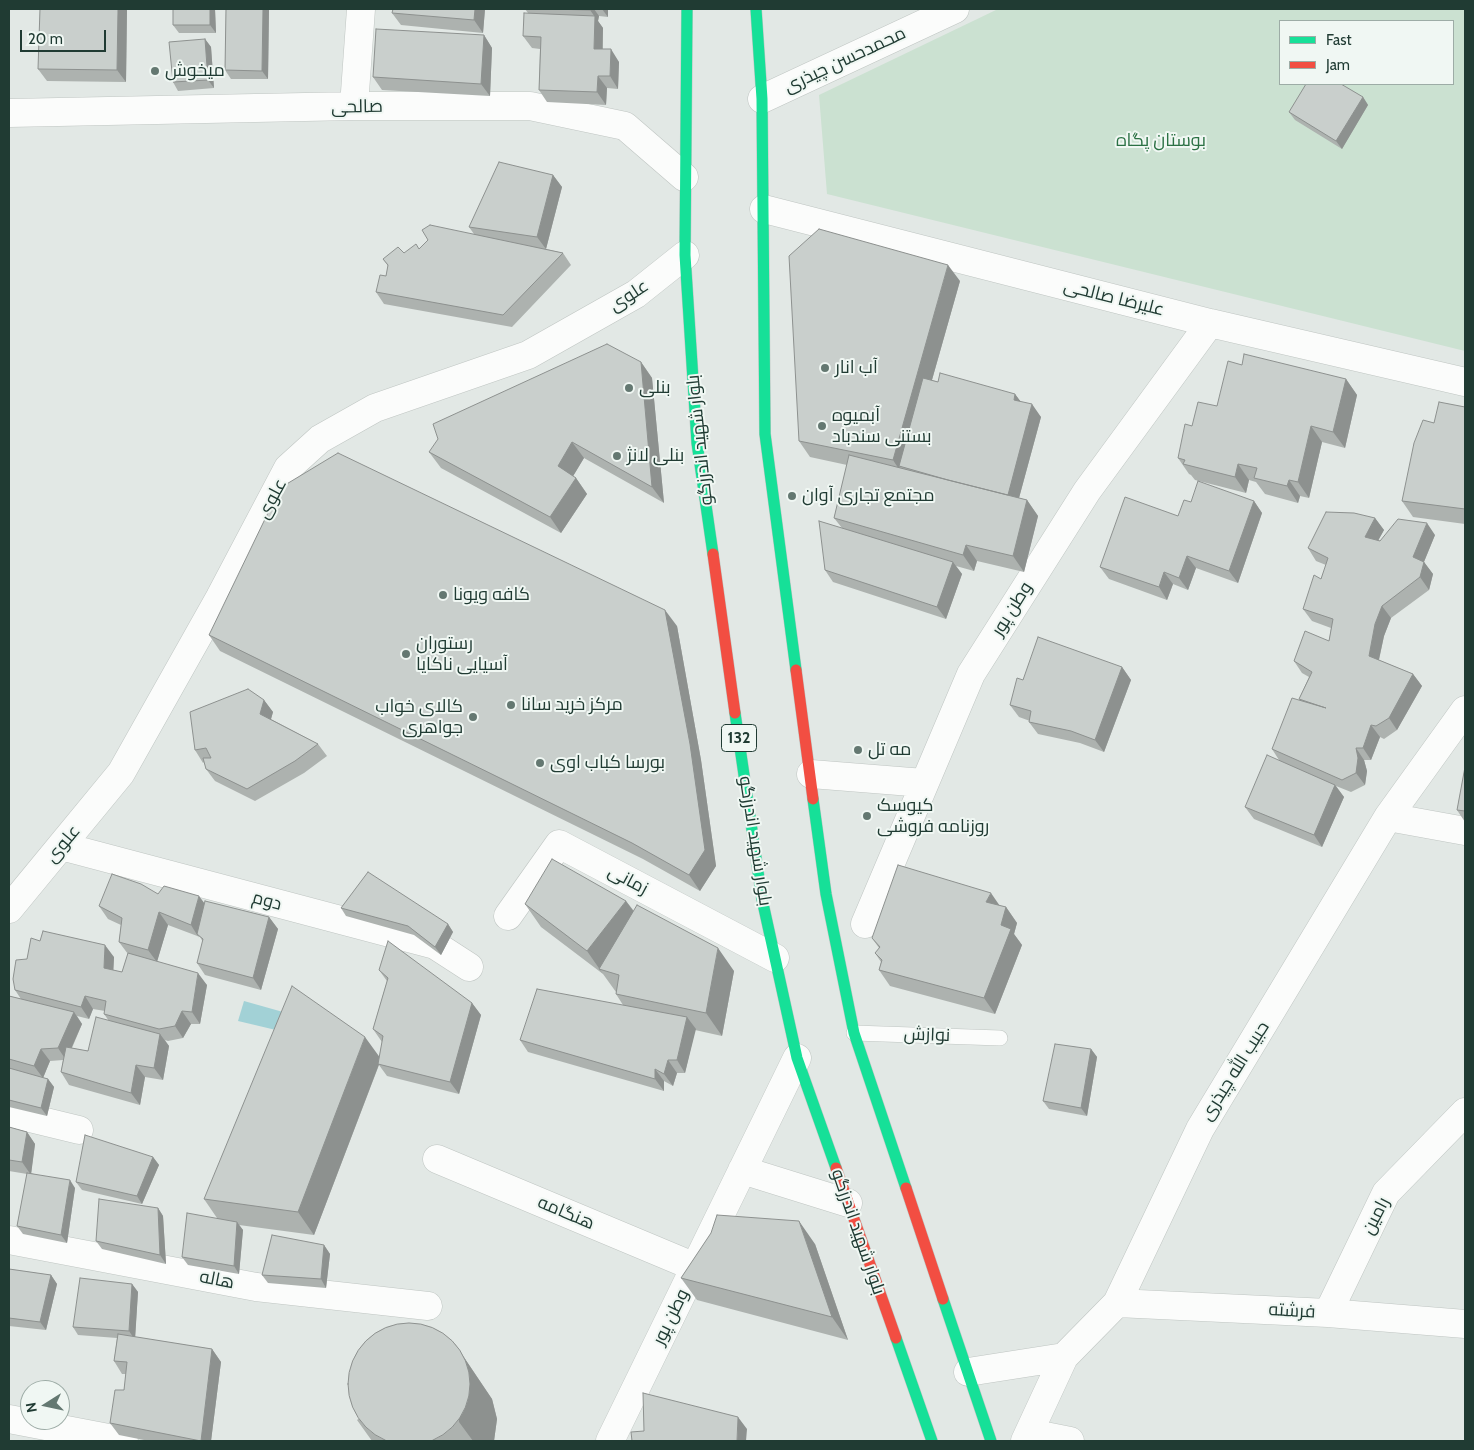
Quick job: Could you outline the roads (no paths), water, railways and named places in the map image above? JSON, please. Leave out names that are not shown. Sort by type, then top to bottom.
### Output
[{"type":"main road","name":"بلوار شهید اندرزگو","points":[[687,9],[684,177],[685,255],[697,443],[762,899],[797,1058],[932,1441]]},
{"type":"main road","points":[[756,9],[762,99],[765,434],[826,894],[854,1033],[991,1441]]},
{"type":"street","points":[[354,106],[362,9]]},
{"type":"street","name":"محمدحسن چیذری","points":[[762,99],[950,10]]},
{"type":"street","name":"صالحی","points":[[9,113],[354,106],[530,106],[625,126],[684,177]]},
{"type":"street","name":"علیرضا صالحی","points":[[764,209],[1210,323],[1465,382]]},
{"type":"street","name":"علوی","points":[[9,910],[121,774],[220,597],[288,468],[320,439],[374,408],[528,355],[636,294],[685,255]]},
{"type":"street","name":"وطن پور","points":[[865,924],[971,674],[1087,491],[1210,323]]},
{"type":"street","name":"حبیب الله چیذری","points":[[1027,1437],[1064,1357],[1118,1303],[1200,1129],[1388,818],[1465,710]]},
{"type":"street","points":[[811,774],[924,783]]},
{"type":"street","points":[[1388,818],[1465,831]]},
{"type":"street","name":"زمانی","points":[[508,916],[559,844],[775,958]]},
{"type":"street","name":"دوم","points":[[61,846],[435,945],[469,967]]},
{"type":"street","name":"وطن پور","points":[[610,1441],[797,1058]]},
{"type":"street","name":"رامین","points":[[1328,1313],[1386,1193],[1465,1112]]},
{"type":"street","points":[[9,1113],[79,1130]]},
{"type":"street","name":"هنگامه","points":[[437,1159],[695,1267]]},
{"type":"street","points":[[742,1170],[848,1203]]},
{"type":"street","name":"هاله","points":[[9,1240],[256,1287],[428,1306]]},
{"type":"street","name":"فرشته","points":[[1118,1303],[1328,1313],[1465,1324]]},
{"type":"street","points":[[968,1372],[1064,1357]]},
{"type":"street","points":[[9,1418],[124,1441]]},
{"type":"street","points":[[1027,1437],[1070,1441]]},
{"type":"lane","name":"نوازش","points":[[854,1033],[1000,1038]]},
{"type":"water","points":[[244,1001],[283,1012],[276,1030],[238,1021]]},
{"type":"place","name":"میخوش","points":[[155,71]]},
{"type":"place","name":"آب انار","points":[[825,368]]},
{"type":"place","name":"بنلی","points":[[629,388]]},
{"type":"place","name":"آبمیوه بستنی سندباد","points":[[822,426]]},
{"type":"place","name":"بنلی لانژ","points":[[617,456]]},
{"type":"place","name":"مجتمع تجاری آوان","points":[[792,496]]},
{"type":"place","name":"کافه ویونا","points":[[443,595]]},
{"type":"place","name":"رستوران آسیایی ناکایا","points":[[406,654]]},
{"type":"place","name":"مرکز خرید سانا","points":[[511,705]]},
{"type":"place","name":"کالای خواب جواهری","points":[[473,717]]},
{"type":"place","name":"مه تل","points":[[858,750]]},
{"type":"place","name":"بورسا کباب اوی","points":[[540,763]]},
{"type":"place","name":"کیوسک روزنامه فروشی","points":[[867,816]]},
{"type":"park label","name":"بوستان پگاه","points":[[1161,141]]}]
